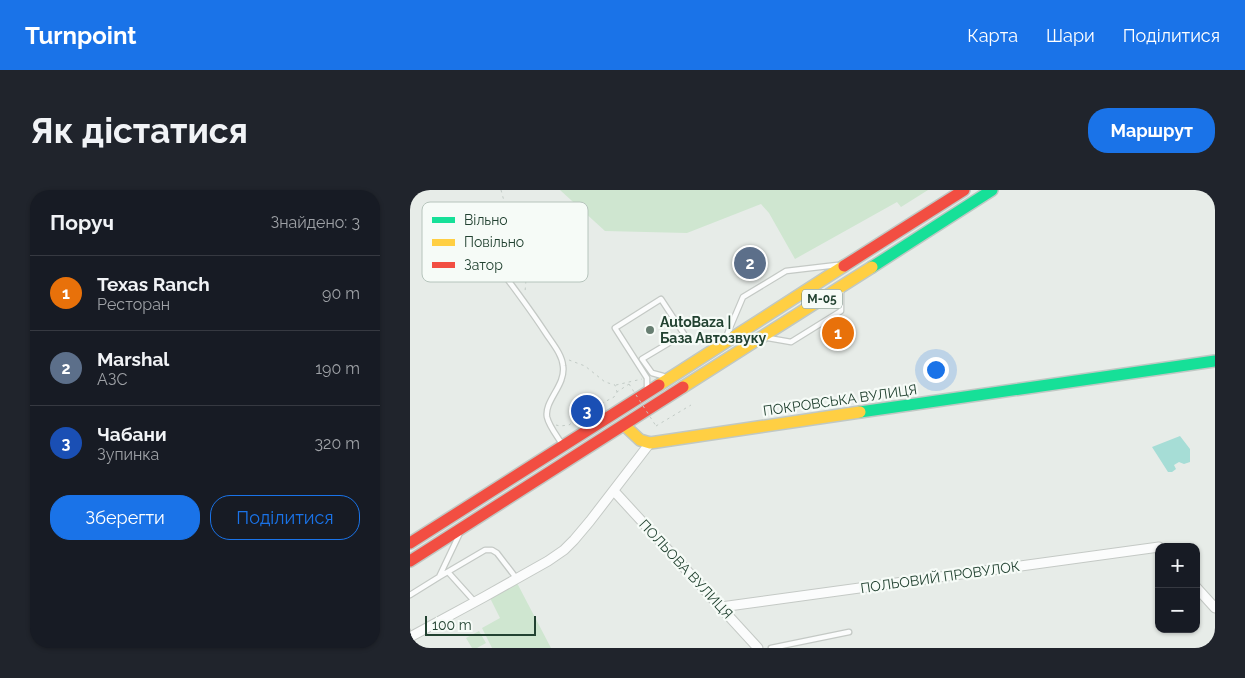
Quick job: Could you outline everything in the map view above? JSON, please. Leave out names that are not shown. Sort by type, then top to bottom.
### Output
[{"type":"main road","name":"М-05","points":[[413,538],[431,530],[964,190]]},
{"type":"main road","name":"М-05","points":[[410,561],[992,190]]},
{"type":"main road","name":"ПОКРОВСЬКА ВУЛИЦЯ","points":[[650,443],[1215,361]]},
{"type":"main road","points":[[624,425],[640,440],[650,443]]},
{"type":"street","points":[[410,636],[517,579],[564,550],[590,521],[650,443]]},
{"type":"street","name":"ПОЛЬОВА ВУЛИЦЯ","points":[[614,491],[758,648]]},
{"type":"street","name":"ПОЛЬОВИЙ ПРОВУЛОК","points":[[721,607],[1155,548]]},
{"type":"street","points":[[1197,588],[1215,608]]},
{"type":"lane","points":[[723,343],[743,297],[786,271],[851,263]]},
{"type":"lane","points":[[510,282],[562,358],[564,372],[562,381],[547,411],[547,417],[562,446]]},
{"type":"lane","points":[[762,337],[791,342],[841,311],[841,286]]},
{"type":"lane","points":[[645,393],[648,387],[647,378],[615,328],[662,299],[684,334],[642,359],[652,373],[670,377]]},
{"type":"lane","points":[[439,577],[463,527]]},
{"type":"lane","points":[[410,595],[486,550],[497,552],[517,579]]},
{"type":"lane","points":[[448,572],[475,602]]},
{"type":"lane","points":[[771,648],[849,632]]},
{"type":"path","points":[[525,301],[526,282]]},
{"type":"path","points":[[562,358],[586,366],[604,382],[616,385],[647,378]]},
{"type":"path","points":[[547,417],[554,424],[560,426],[570,425],[587,411],[614,397],[617,392],[629,384],[656,426],[691,405]]},
{"type":"path","points":[[616,385],[617,392]]},
{"type":"green space","points":[[560,190],[928,190],[901,207],[897,202],[795,259],[769,213],[761,204],[687,233],[605,231],[588,216],[588,202],[573,202]]},
{"type":"green space","points":[[517,583],[551,648],[492,648],[482,628],[500,618],[490,598]]},
{"type":"green space","points":[[479,631],[486,643],[477,648],[472,648],[466,638]]},
{"type":"water","points":[[1180,436],[1190,449],[1190,462],[1184,464],[1179,462],[1174,465],[1176,469],[1168,472],[1152,447]]},
{"type":"traffic: fast","points":[[872,267],[992,190]]},
{"type":"traffic: fast","points":[[860,412],[1215,361]]},
{"type":"traffic: slow","points":[[659,385],[844,266]]},
{"type":"traffic: slow","points":[[683,387],[872,267]]},
{"type":"traffic: slow","points":[[624,425],[640,440],[650,443],[860,412]]},
{"type":"traffic: jam","points":[[844,266],[964,190]]},
{"type":"traffic: jam","points":[[410,543],[659,385]]},
{"type":"traffic: jam","points":[[410,561],[683,387]]},
{"type":"place","name":"Marshal","points":[[750,263]]},
{"type":"place","name":"AutoBaza | База Автозвуку","points":[[650,330]]},
{"type":"place","name":"Texas Ranch","points":[[838,333]]},
{"type":"place","name":"Чабани","points":[[587,411]]}]
